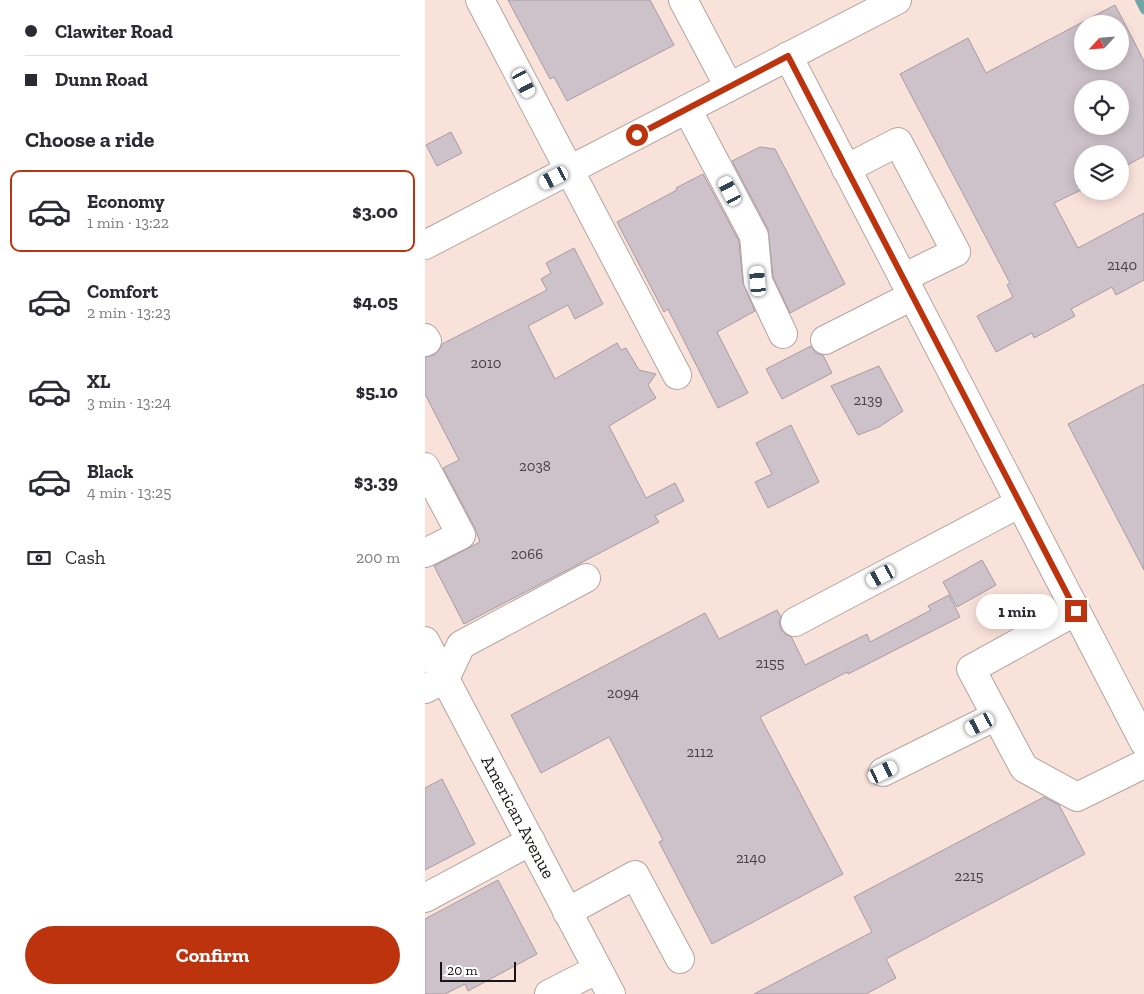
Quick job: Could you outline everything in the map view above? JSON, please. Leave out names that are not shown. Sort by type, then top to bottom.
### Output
[{"type":"street","points":[[480,0],[677,375]]},
{"type":"street","points":[[683,0],[729,87]]},
{"type":"street","points":[[425,245],[897,0]]},
{"type":"street","points":[[788,56],[1144,742]]},
{"type":"street","points":[[687,109],[754,236],[758,281],[783,334]]},
{"type":"street","points":[[825,340],[908,287],[956,252],[899,142],[846,168]]},
{"type":"street","points":[[425,338],[427,341],[425,342]]},
{"type":"street","points":[[425,467],[461,535],[425,553]]},
{"type":"street","points":[[795,622],[1020,503]]},
{"type":"street","points":[[435,684],[461,645],[586,578]]},
{"type":"street","points":[[1076,611],[971,669],[1024,768],[1077,797],[1144,764]]},
{"type":"street","name":"American Avenue","points":[[425,641],[435,684],[531,841],[611,994]]},
{"type":"street","points":[[883,772],[996,716]]},
{"type":"street","points":[[425,898],[531,841]]},
{"type":"street","points":[[567,912],[635,875],[680,959]]},
{"type":"street","points":[[549,994],[598,969]]},
{"type":"shaded area","points":[[425,0],[1144,0],[1144,994],[425,994]]},
{"type":"building","points":[[508,0],[650,0],[674,45],[567,101],[554,77],[550,79]]},
{"type":"building","points":[[1115,5],[1120,15],[1096,15]]},
{"type":"building","points":[[1074,27],[1074,70],[1129,70],[1129,32],[1144,61],[1144,156],[1129,164],[1129,145],[1074,145],[1074,193],[1054,203],[1078,248],[1144,213],[1144,280],[1116,295],[1112,287],[1071,309],[1075,316],[1034,338],[1032,333],[996,352],[977,316],[1013,297],[1007,285],[1010,283],[900,74],[968,38],[986,73]]},
{"type":"building","points":[[451,132],[462,153],[437,166],[426,145]]},
{"type":"building","points":[[760,147],[775,149],[845,284],[790,313],[773,277],[768,229],[732,161]]},
{"type":"building","points":[[703,174],[739,241],[743,283],[755,311],[717,332],[748,393],[718,408],[668,309],[664,312],[617,222]]},
{"type":"building","points":[[574,248],[603,304],[575,319],[568,305],[528,326],[555,379],[617,343],[621,350],[626,348],[639,370],[656,374],[648,385],[656,398],[609,426],[646,498],[675,483],[684,501],[655,516],[659,522],[464,624],[434,566],[480,542],[475,528],[443,468],[459,460],[425,394],[425,357],[434,355],[442,344],[547,290],[541,279],[551,273],[546,263]]},
{"type":"building","points":[[811,346],[816,353],[823,355],[832,373],[782,399],[766,369]]},
{"type":"building","points":[[879,366],[903,411],[879,427],[858,435],[831,386]]},
{"type":"building","points":[[1144,384],[1144,570],[1068,424]]},
{"type":"building","points":[[791,425],[819,482],[768,508],[755,482],[772,474],[756,443]]},
{"type":"building","points":[[982,560],[996,585],[957,607],[943,582]]},
{"type":"building","points":[[949,595],[960,617],[760,717],[843,874],[712,944],[659,842],[663,840],[609,737],[541,773],[511,715],[705,613],[719,639],[777,610],[781,617],[779,622],[781,629],[786,635],[791,636],[805,665],[867,634],[870,642],[931,610],[928,606]]},
{"type":"building","points":[[442,779],[475,844],[425,870],[425,788]]},
{"type":"building","points":[[1044,797],[1059,805],[1085,854],[886,959],[896,978],[866,994],[754,994],[872,932],[854,897]]},
{"type":"building","points":[[498,880],[537,954],[468,991],[465,984],[445,994],[425,994],[425,919]]},
{"type":"waterway","points":[[1139,0],[1144,10]]},
{"type":"route","points":[[637,135],[788,56],[808,99],[846,168],[1076,611]]}]
